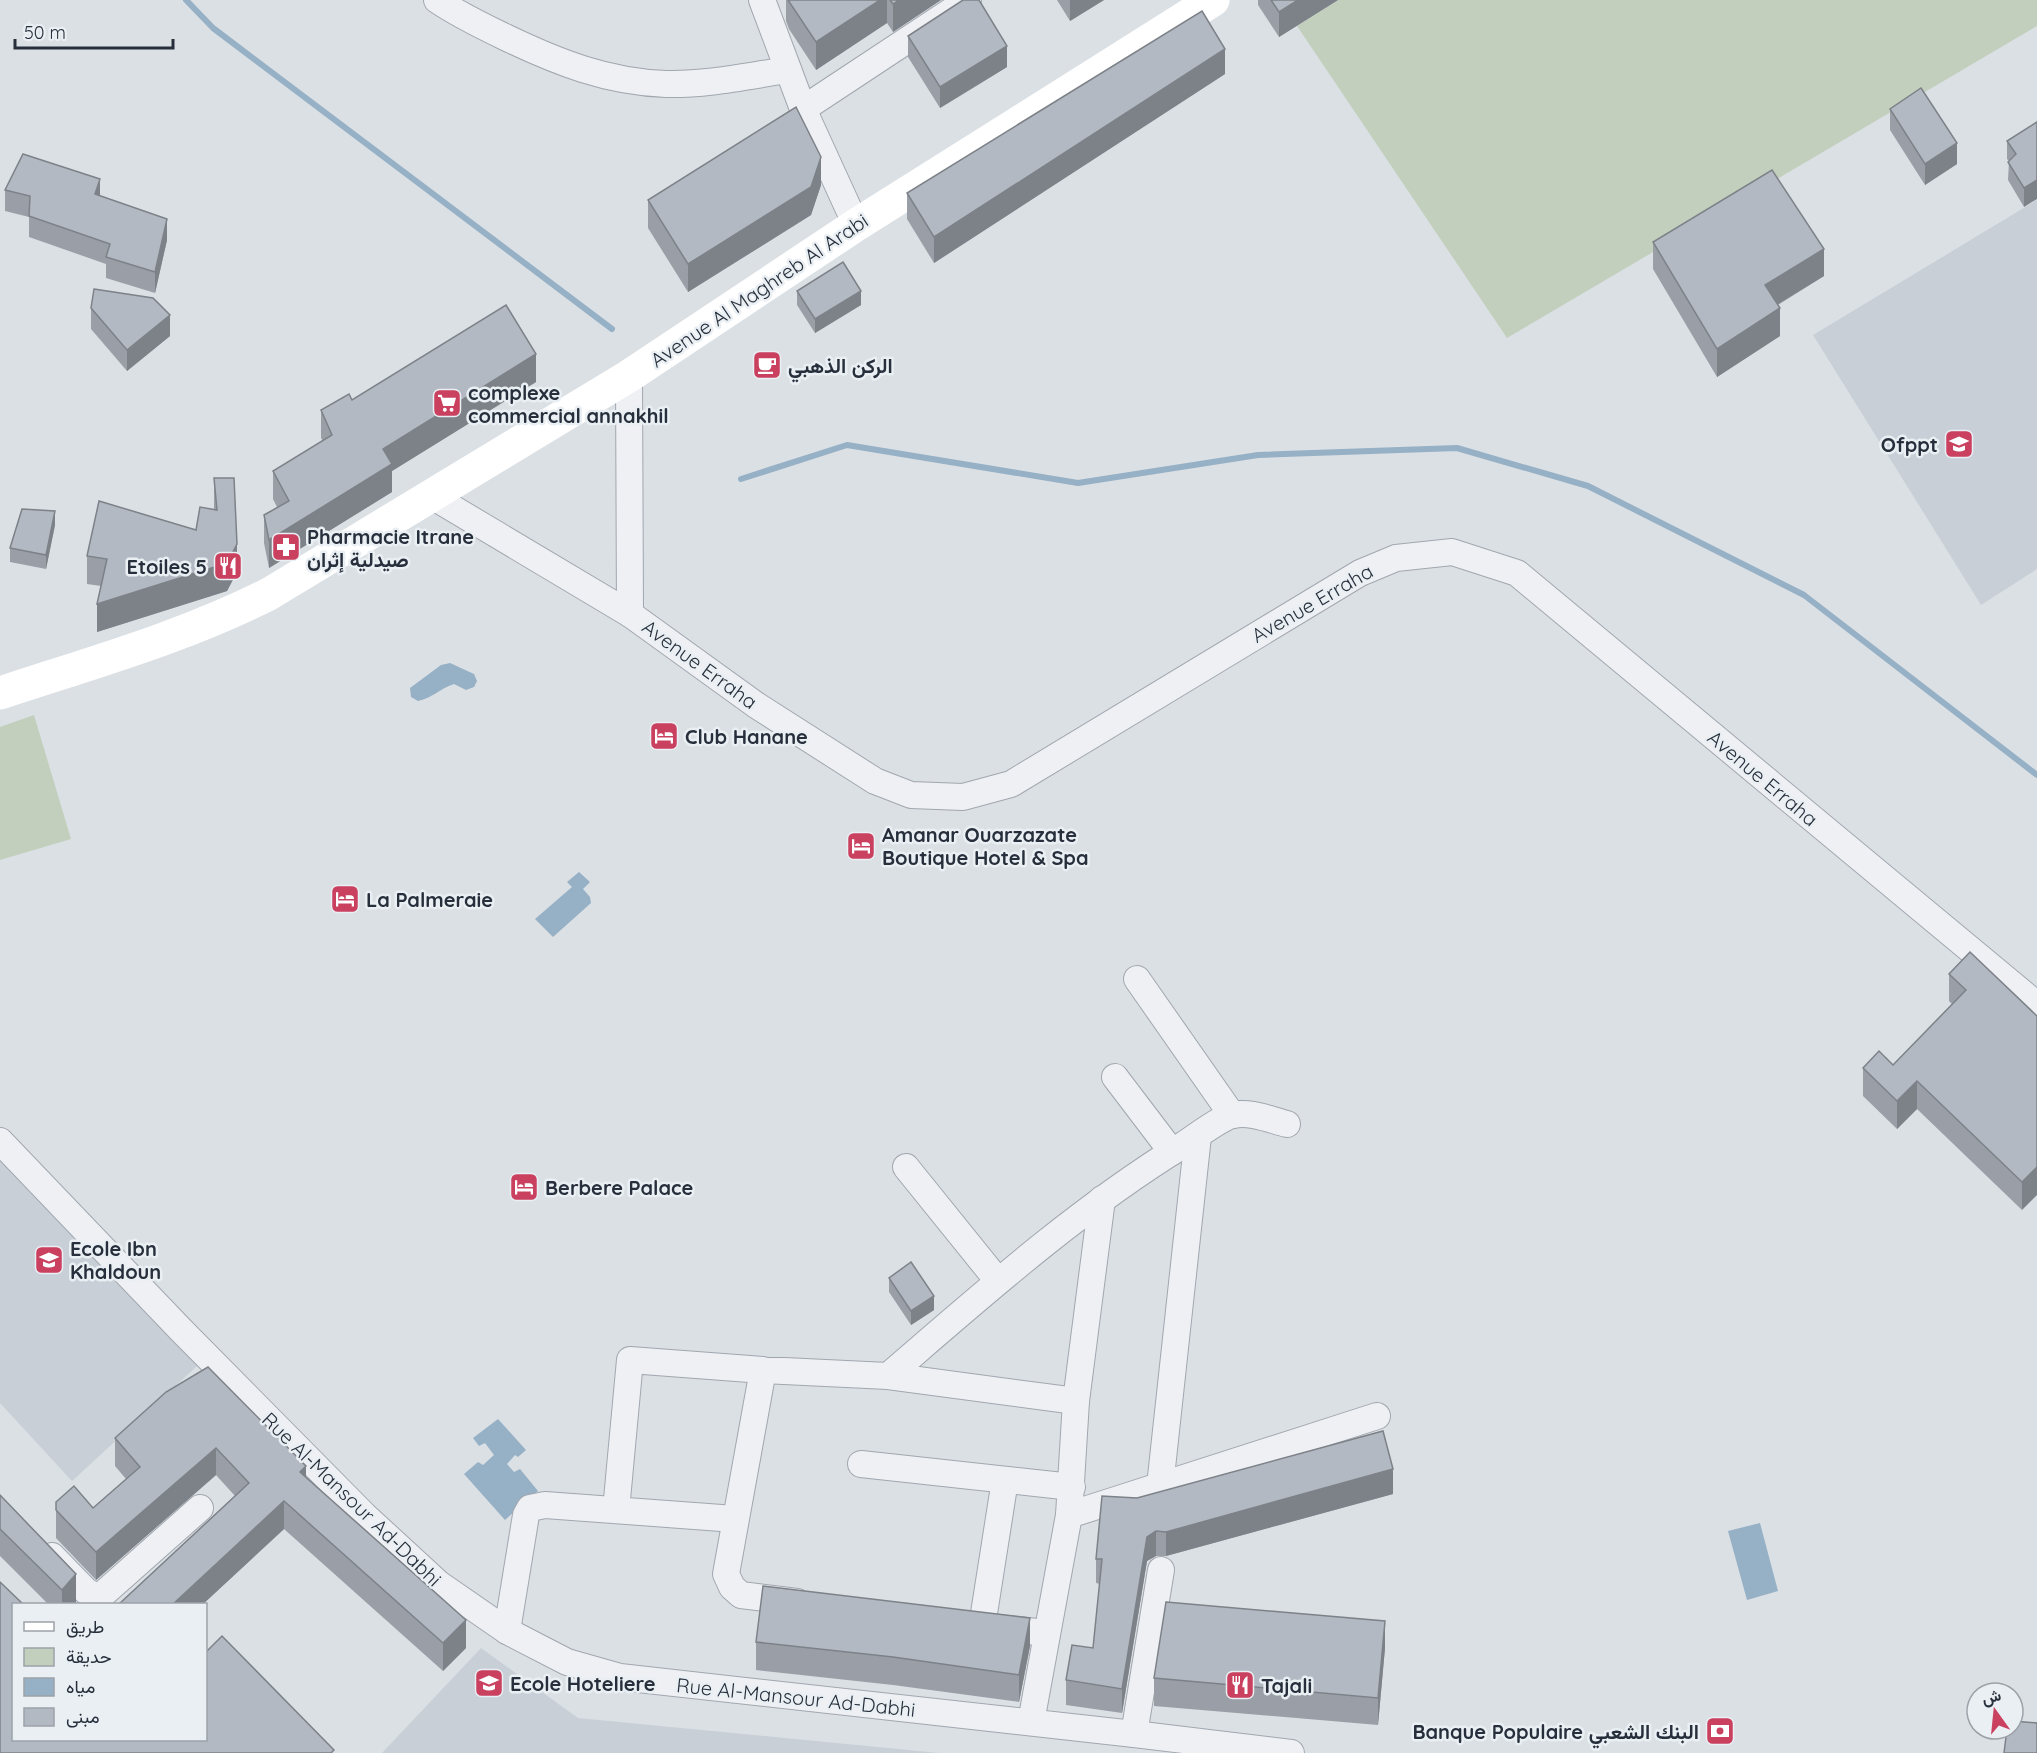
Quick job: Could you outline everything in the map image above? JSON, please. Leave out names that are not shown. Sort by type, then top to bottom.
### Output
[{"type":"main road","name":"Avenue Al Maghreb Al Arabi","points":[[0,693],[208,622],[251,603],[432,496],[629,375],[856,225],[1202,3]]},
{"type":"street","points":[[437,0],[457,14],[550,59],[616,78],[665,84],[716,82],[788,70]]},
{"type":"street","points":[[762,0],[803,109],[856,225]]},
{"type":"street","points":[[803,109],[953,4]]},
{"type":"street","name":"Avenue Erraha","points":[[629,375],[630,614]]},
{"type":"street","name":"Avenue Erraha","points":[[432,496],[630,614],[756,705],[874,781],[911,795],[963,797],[1011,784],[1360,573],[1396,558],[1452,552],[1517,573],[2037,1005]]},
{"type":"street","points":[[1137,979],[1232,1115]]},
{"type":"street","points":[[1115,1077],[1172,1152]]},
{"type":"street","points":[[888,1376],[998,1281],[1102,1199],[1172,1152],[1232,1115],[1248,1114],[1287,1124]]},
{"type":"street","points":[[1160,1486],[1198,1136]]},
{"type":"street","name":"Rue Al-Mansour Ad-Dabhi","points":[[0,1141],[181,1330],[364,1515],[439,1584],[507,1630],[567,1662],[620,1677],[1031,1722],[1143,1741],[1291,1753]]},
{"type":"street","points":[[906,1167],[998,1281]]},
{"type":"street","points":[[1031,1722],[1069,1515],[1076,1401],[1102,1199]]},
{"type":"street","points":[[616,1510],[630,1360],[888,1376],[1076,1401]]},
{"type":"street","points":[[763,1370],[726,1574],[732,1587],[741,1595],[822,1605]]},
{"type":"street","points":[[1069,1515],[1377,1416]]},
{"type":"street","points":[[861,1464],[1072,1487]]},
{"type":"street","points":[[1005,1480],[971,1624],[1047,1634]]},
{"type":"street","points":[[507,1630],[526,1515],[530,1508],[545,1505],[735,1519]]},
{"type":"street","points":[[36,1539],[86,1591],[96,1597],[103,1594],[200,1508]]},
{"type":"street","points":[[1143,1741],[1161,1570]]},
{"type":"shaded area","name":"Ofppt","points":[[2037,200],[2037,569],[1981,605],[1813,335]]},
{"type":"shaded area","name":"Ecole Ibn Khaldoun","points":[[0,1153],[197,1366],[72,1481],[0,1403]]},
{"type":"shaded area","name":"Ecole Hoteliere","points":[[481,1648],[578,1718],[939,1753],[382,1753]]},
{"type":"green space","points":[[1338,0],[2037,0],[2037,26],[1507,338],[1297,26]]},
{"type":"green space","points":[[34,715],[71,839],[0,860],[0,727]]},
{"type":"water","points":[[450,663],[474,674],[477,681],[474,687],[466,690],[454,684],[423,700],[418,701],[411,697],[410,688],[441,665]]},
{"type":"water","points":[[579,872],[590,882],[583,889],[590,897],[591,903],[553,937],[535,919],[572,887],[567,882]]},
{"type":"water","points":[[498,1419],[526,1450],[518,1457],[515,1455],[507,1464],[514,1472],[520,1469],[538,1491],[505,1520],[464,1474],[478,1462],[483,1465],[494,1455],[485,1443],[479,1446],[473,1438]]},
{"type":"water","points":[[1760,1523],[1778,1591],[1747,1600],[1728,1531]]},
{"type":"building","points":[[788,0],[880,0],[816,42]]},
{"type":"building","points":[[963,0],[979,0],[1007,46],[940,87],[908,36]]},
{"type":"building","points":[[1271,0],[1298,0],[1279,12]]},
{"type":"building","points":[[1202,11],[1225,49],[934,237],[907,193]]},
{"type":"building","points":[[1921,88],[1957,143],[1925,164],[1890,109]]},
{"type":"building","points":[[796,107],[821,157],[811,187],[688,264],[648,200]]},
{"type":"building","points":[[2037,122],[2037,180],[2024,188],[2008,162],[2016,154],[2007,141]]},
{"type":"building","points":[[23,154],[100,179],[95,194],[167,219],[155,272],[106,257],[110,244],[29,216],[30,196],[5,190]]},
{"type":"building","points":[[1772,170],[1824,249],[1765,285],[1780,308],[1717,349],[1653,242]]},
{"type":"building","points":[[843,262],[861,291],[815,319],[797,291]]},
{"type":"building","points":[[94,289],[153,298],[170,315],[127,350],[91,308]]},
{"type":"building","points":[[506,305],[536,354],[383,449],[392,464],[269,540],[264,515],[289,501],[273,471],[332,435],[321,410],[349,394],[352,400]]},
{"type":"building","points":[[214,478],[234,478],[237,544],[227,563],[97,604],[107,559],[87,556],[99,501],[196,530],[200,507],[217,510]]},
{"type":"building","points":[[22,509],[55,511],[46,555],[10,548]]},
{"type":"building","points":[[1970,952],[2037,1016],[2037,1167],[2022,1182],[1917,1081],[1897,1101],[1863,1068],[1879,1051],[1893,1065],[1966,990],[1949,974]]},
{"type":"building","points":[[911,1262],[934,1296],[911,1311],[889,1278]]},
{"type":"building","points":[[208,1367],[306,1466],[300,1472],[466,1620],[443,1643],[284,1501],[174,1603],[120,1603],[249,1483],[216,1448],[96,1552],[56,1510],[56,1502],[74,1486],[93,1508],[140,1467],[115,1438],[166,1392]]},
{"type":"building","points":[[1383,1431],[1393,1469],[1166,1532],[1156,1531],[1147,1537],[1122,1689],[1066,1680],[1072,1645],[1093,1648],[1102,1559],[1096,1559],[1102,1496],[1137,1498]]},
{"type":"building","points":[[0,1495],[76,1574],[62,1590],[0,1529]]},
{"type":"building","points":[[0,1582],[22,1603],[12,1603],[12,1741],[207,1741],[207,1651],[222,1636],[334,1750],[331,1753],[0,1753]]},
{"type":"building","points":[[763,1586],[1030,1618],[1019,1675],[893,1657],[756,1642]]},
{"type":"building","points":[[1166,1602],[1385,1621],[1378,1698],[1154,1678]]},
{"type":"building","points":[[2025,1722],[2037,1723],[2037,1753],[2004,1753],[2006,1741],[2025,1741]]},
{"type":"waterway","points":[[186,0],[213,28],[612,329]]},
{"type":"waterway","points":[[741,479],[847,445],[1078,483],[1258,455],[1457,448],[1588,486],[1804,595],[2037,775]]},
{"type":"place","name":"الركن الذهبي","points":[[767,365]]},
{"type":"place","name":"complexe commercial annakhil","points":[[447,403]]},
{"type":"place","name":"Ofppt","points":[[1959,444]]},
{"type":"place","name":"Pharmacie Itrane صيدلية إثران","points":[[286,547]]},
{"type":"place","name":"Etoiles 5","points":[[228,566]]},
{"type":"place","name":"Club Hanane","points":[[664,736]]},
{"type":"place","name":"Amanar Ouarzazate Boutique Hotel & Spa","points":[[861,846]]},
{"type":"place","name":"La Palmeraie","points":[[345,899]]},
{"type":"place","name":"Berbere Palace","points":[[524,1187]]},
{"type":"place","name":"Ecole Ibn Khaldoun","points":[[49,1260]]},
{"type":"place","name":"Ecole Hoteliere","points":[[489,1683]]},
{"type":"place","name":"Tajali","points":[[1240,1685]]},
{"type":"place","name":"Banque Populaire البنك الشعبي","points":[[1720,1731]]}]
